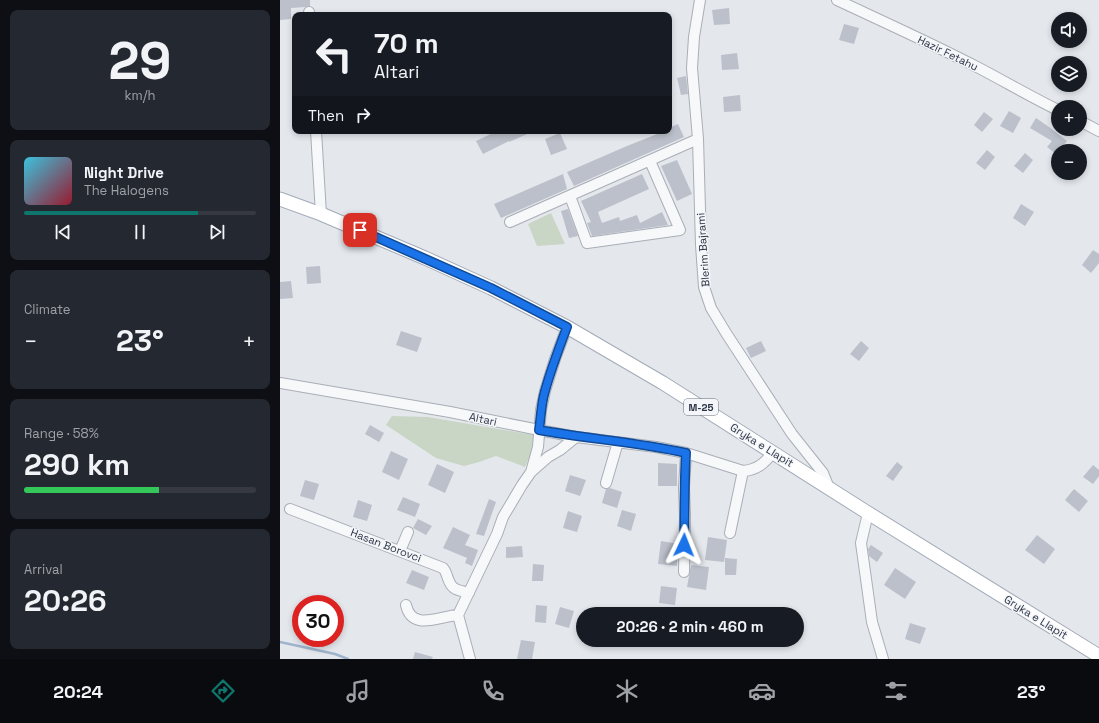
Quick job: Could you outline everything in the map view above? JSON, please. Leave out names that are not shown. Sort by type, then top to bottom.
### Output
[{"type":"main road","name":"Gryka e Llapit","points":[[280,199],[321,214],[425,258],[491,288],[567,327],[663,383],[868,513],[1099,656]]},
{"type":"street","name":"Blerim Bajrami","points":[[700,0],[694,37],[692,68],[698,139],[702,275],[704,287],[715,314],[792,434],[823,473],[829,488]]},
{"type":"street","name":"Hazir Fetahu","points":[[837,0],[978,67],[1051,106]]},
{"type":"street","points":[[1087,125],[1099,131]]},
{"type":"street","points":[[316,134],[321,214]]},
{"type":"street","points":[[510,222],[698,139]]},
{"type":"street","points":[[570,196],[587,243],[680,230],[650,161]]},
{"type":"street","points":[[531,472],[538,447],[544,391],[567,327]]},
{"type":"street","name":"Altari","points":[[280,383],[450,412],[576,437],[656,447],[686,453],[743,472]]},
{"type":"street","points":[[470,659],[458,615],[497,534],[503,517],[531,472],[548,457],[560,450],[576,437]]},
{"type":"street","points":[[606,483],[618,442]]},
{"type":"street","points":[[730,533],[743,472],[759,467],[773,452]]},
{"type":"street","points":[[684,572],[684,488],[686,453]]},
{"type":"street","name":"Hasan Borovci","points":[[290,509],[443,568],[446,571],[452,586],[457,590],[469,593]]},
{"type":"street","points":[[868,513],[861,543],[872,622],[883,659]]},
{"type":"street","points":[[400,551],[408,532]]},
{"type":"street","points":[[406,605],[410,616],[420,620],[432,620],[458,615]]},
{"type":"green space","points":[[551,213],[565,244],[537,246],[528,224]]},
{"type":"green space","points":[[392,416],[428,417],[534,435],[532,451],[525,467],[496,456],[464,466],[436,458],[386,425]]},
{"type":"building","points":[[280,0],[310,0],[310,6],[291,8],[291,19],[280,20]]},
{"type":"building","points":[[729,8],[730,24],[714,25],[712,10]]},
{"type":"building","points":[[844,24],[859,28],[854,44],[839,40]]},
{"type":"building","points":[[737,53],[739,69],[722,70],[721,55]]},
{"type":"building","points":[[686,76],[688,94],[681,95],[677,78]]},
{"type":"building","points":[[740,95],[741,111],[724,112],[723,97]]},
{"type":"building","points":[[1009,111],[1021,118],[1013,133],[1000,126]]},
{"type":"building","points":[[984,112],[993,119],[982,132],[974,125]]},
{"type":"building","points":[[1036,118],[1051,129],[1051,136],[1061,136],[1067,141],[1064,144],[1051,144],[1051,150],[1047,147],[1052,141],[1030,128]]},
{"type":"building","points":[[678,124],[684,137],[574,186],[567,172],[657,134],[672,134],[672,127]]},
{"type":"building","points":[[491,134],[527,134],[483,154],[476,141]]},
{"type":"building","points":[[560,134],[567,149],[551,155],[545,139]]},
{"type":"building","points":[[987,150],[995,157],[985,170],[976,163]]},
{"type":"building","points":[[1025,153],[1033,160],[1023,173],[1014,166]]},
{"type":"building","points":[[677,160],[692,194],[677,201],[661,166]]},
{"type":"building","points":[[563,174],[567,189],[501,218],[494,204]]},
{"type":"building","points":[[642,174],[649,189],[598,212],[602,223],[619,217],[620,221],[637,215],[640,223],[662,212],[668,225],[592,236],[587,223],[591,222],[581,201]]},
{"type":"building","points":[[1021,204],[1034,212],[1025,226],[1013,218]]},
{"type":"building","points":[[568,209],[578,236],[569,238],[561,211]]},
{"type":"building","points":[[1093,250],[1099,254],[1099,263],[1091,273],[1082,265]]},
{"type":"building","points":[[320,266],[321,283],[307,284],[306,267]]},
{"type":"building","points":[[291,281],[293,298],[280,299],[280,282]]},
{"type":"building","points":[[401,331],[422,338],[417,352],[396,345]]},
{"type":"building","points":[[761,341],[766,351],[751,358],[746,348]]},
{"type":"building","points":[[861,341],[869,348],[859,361],[850,354]]},
{"type":"building","points":[[370,425],[384,433],[379,442],[365,434]]},
{"type":"building","points":[[391,451],[408,459],[399,480],[382,472]]},
{"type":"building","points":[[897,462],[903,467],[893,481],[886,476]]},
{"type":"building","points":[[658,463],[677,464],[677,486],[658,486]]},
{"type":"building","points":[[437,464],[454,472],[445,493],[428,485]]},
{"type":"building","points":[[1093,465],[1099,470],[1099,476],[1093,484],[1083,477]]},
{"type":"building","points":[[570,475],[586,480],[580,496],[565,491]]},
{"type":"building","points":[[305,480],[319,484],[314,500],[300,496]]},
{"type":"building","points":[[610,488],[622,492],[617,508],[602,503],[606,489]]},
{"type":"building","points":[[1074,489],[1088,501],[1079,512],[1065,500]]},
{"type":"building","points":[[403,497],[420,504],[415,517],[397,510]]},
{"type":"building","points":[[489,499],[496,502],[484,536],[476,534]]},
{"type":"building","points":[[358,500],[372,505],[367,521],[353,517]]},
{"type":"building","points":[[622,510],[636,514],[631,531],[617,526]]},
{"type":"building","points":[[568,511],[582,516],[577,532],[563,528]]},
{"type":"building","points":[[418,519],[432,526],[426,535],[413,528]]},
{"type":"building","points":[[453,527],[470,535],[465,545],[478,550],[472,566],[465,563],[467,558],[443,548]]},
{"type":"building","points":[[1037,535],[1055,549],[1044,564],[1025,550]]},
{"type":"building","points":[[708,537],[727,540],[724,562],[705,560]]},
{"type":"building","points":[[661,541],[678,544],[677,566],[658,564]]},
{"type":"building","points":[[871,545],[883,553],[877,562],[869,556],[868,549]]},
{"type":"building","points":[[522,546],[523,557],[506,558],[506,547]]},
{"type":"building","points":[[725,558],[737,559],[736,575],[725,575]]},
{"type":"building","points":[[533,564],[544,565],[543,581],[532,581]]},
{"type":"building","points":[[691,565],[709,567],[706,590],[687,587]]},
{"type":"building","points":[[895,568],[916,582],[905,599],[884,585]]},
{"type":"building","points":[[412,570],[429,577],[424,590],[406,583]]},
{"type":"building","points":[[661,586],[677,588],[675,605],[659,603]]},
{"type":"building","points":[[536,605],[547,606],[546,623],[535,622]]},
{"type":"building","points":[[560,607],[574,611],[569,628],[555,624]]},
{"type":"building","points":[[910,623],[926,628],[920,644],[905,639]]},
{"type":"building","points":[[521,640],[535,642],[532,659],[517,659]]},
{"type":"building","points":[[415,652],[433,657],[432,659],[413,659]]},
{"type":"waterway","points":[[280,642],[335,654],[348,659]]},
{"type":"route","points":[[360,230],[491,288],[567,327],[544,391],[539,430],[576,437],[637,443],[686,453],[684,488],[684,545]]}]
